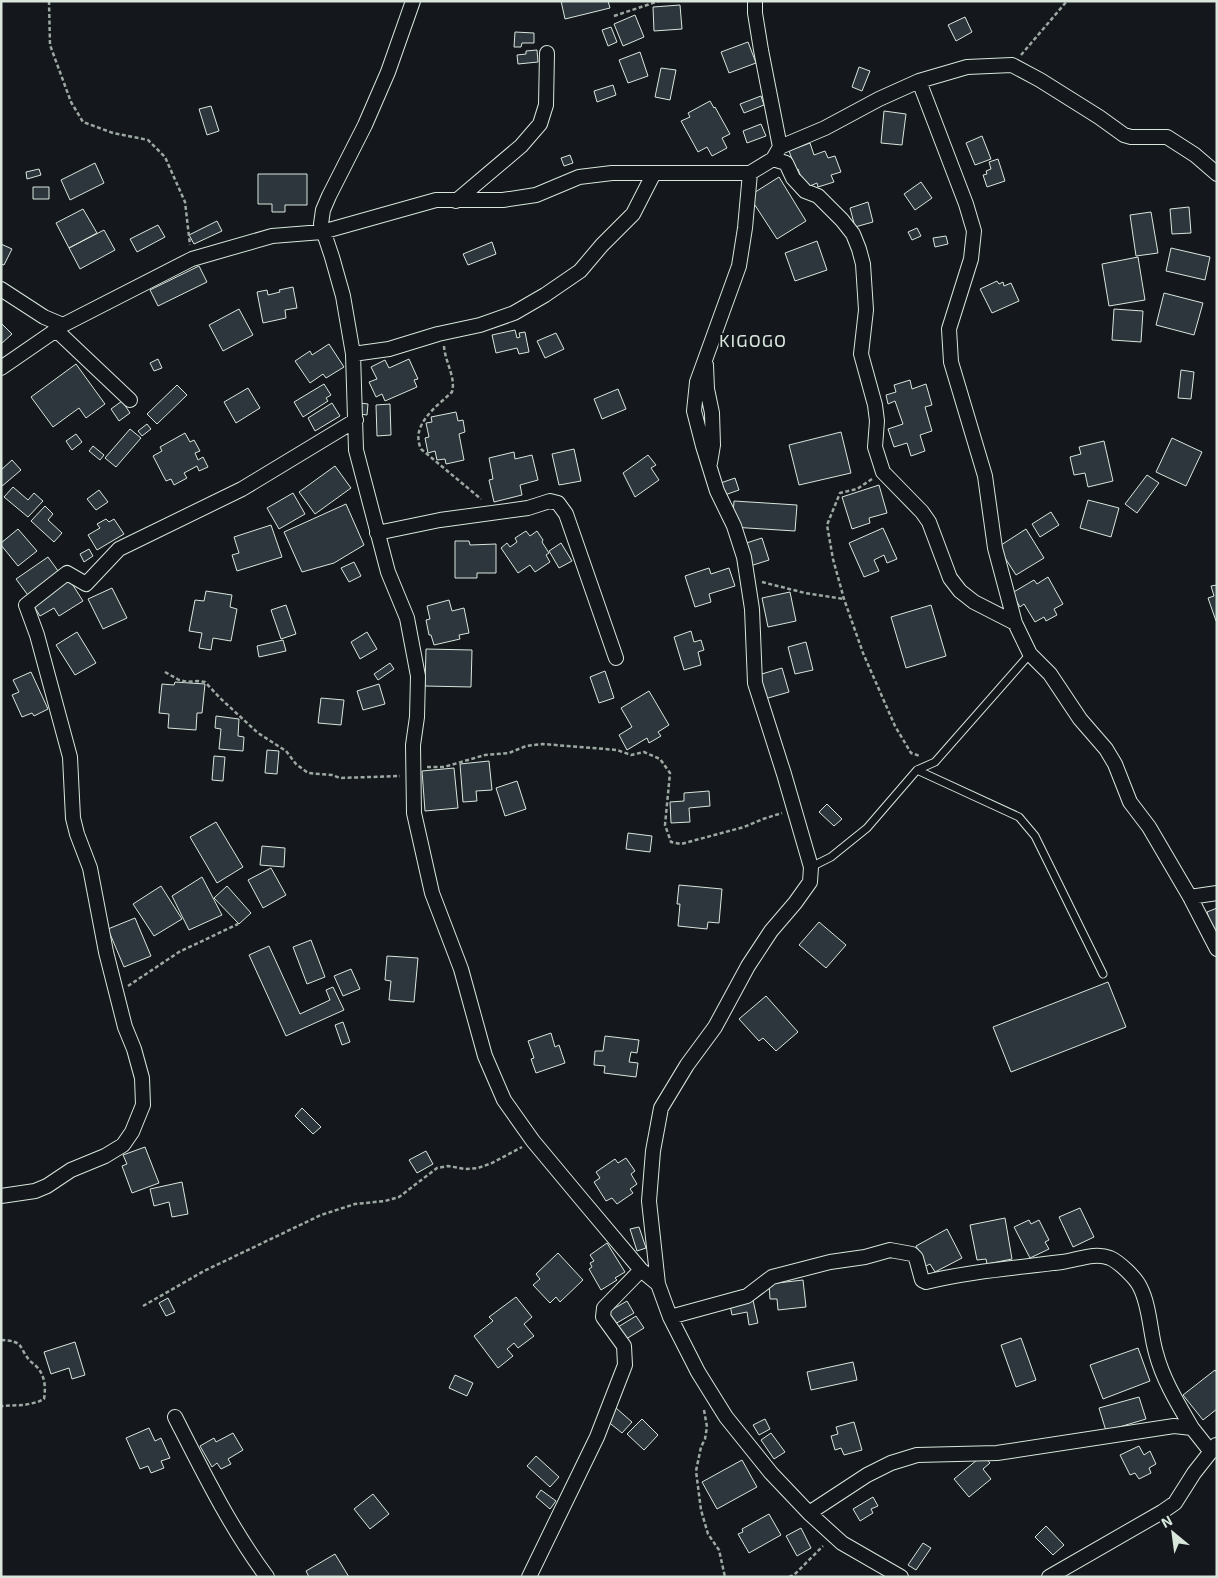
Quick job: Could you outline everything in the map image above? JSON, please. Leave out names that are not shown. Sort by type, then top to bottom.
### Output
[{"type":"street","points":[[401,1],[407,16]]},
{"type":"street","points":[[413,1],[388,72],[365,125],[329,196],[323,210],[321,224],[343,296],[353,354],[356,450],[388,572],[407,618],[418,676],[417,717],[413,745],[414,813],[432,893],[461,969],[484,1056],[504,1100],[533,1141],[641,1270],[658,1284]]},
{"type":"street","points":[[754,1],[754,13],[777,153],[786,163],[793,178],[805,191],[818,196],[842,220],[853,234],[859,249],[866,310],[861,354],[875,405],[877,421],[875,447],[883,472],[922,512],[929,522],[947,572],[960,591],[974,602],[1015,623]]},
{"type":"street","points":[[456,201],[521,146],[540,124],[546,105],[547,54]]},
{"type":"street","points":[[1,368],[59,328],[192,259],[272,236],[322,232],[436,200],[503,200],[536,194],[579,177],[612,173],[750,173],[777,153],[879,99],[919,82],[967,67],[1012,65],[1100,116],[1124,135],[1131,137],[1167,138],[1195,154],[1217,174]]},
{"type":"street","points":[[919,82],[963,196],[974,232],[971,259],[949,329],[951,362],[985,476],[995,548],[1015,623],[1030,654],[1050,674],[1080,719],[1106,749],[1115,764],[1130,802],[1149,827],[1190,897],[1217,949]]},
{"type":"street","points":[[353,354],[389,349],[442,333],[480,326],[514,312],[545,295],[580,271],[602,245],[633,214],[654,173]]},
{"type":"street","points":[[750,173],[745,228],[738,266],[697,382],[694,411],[717,491],[734,526],[744,557],[752,609],[755,683],[811,867],[810,882],[795,903],[771,930],[748,966],[715,1027],[687,1065],[661,1108],[653,1150],[649,1201],[658,1284],[670,1317],[698,1372],[726,1416],[771,1473],[833,1536],[842,1544],[901,1577]]},
{"type":"street","points":[[1,289],[59,328],[130,400]]},
{"type":"street","points":[[1,1196],[35,1191],[47,1186],[71,1170],[105,1156],[124,1145],[132,1132],[143,1105],[142,1078],[134,1049],[124,1027],[90,868],[73,818],[70,757],[37,635],[26,605],[67,573],[86,584],[119,549],[242,489],[356,420]]},
{"type":"street","points":[[377,533],[440,520],[528,508],[550,501],[558,503],[566,514],[616,658]]},
{"type":"street","points":[[1190,897],[1217,893]]},
{"type":"street","points":[[670,1317],[747,1296],[772,1276],[890,1250],[912,1254],[916,1258],[922,1280],[926,1282],[978,1272],[1064,1262],[1096,1256],[1111,1258],[1128,1272],[1140,1287],[1150,1318],[1155,1352],[1163,1375],[1192,1428],[1214,1448],[1194,1473],[1176,1503],[1049,1577]]},
{"type":"street","points":[[530,1577],[597,1437],[625,1364],[624,1346],[603,1317],[604,1308],[641,1270]]},
{"type":"street","points":[[174,1417],[203,1474],[252,1556],[267,1577]]},
{"type":"street","points":[[809,1513],[867,1475],[891,1463],[917,1455],[997,1452],[1156,1428],[1174,1426],[1192,1428]]},
{"type":"lane","points":[[811,867],[831,857],[867,828],[917,770],[935,762],[1030,654]]},
{"type":"lane","points":[[917,770],[1019,817],[1035,836],[1103,974]]},
{"type":"path","points":[[49,1],[50,46],[71,102],[83,122],[114,133],[148,140],[165,157],[185,202],[192,259]]},
{"type":"path","points":[[614,16],[659,1]]},
{"type":"path","points":[[1012,65],[1067,1]]},
{"type":"path","points":[[442,333],[445,356],[454,385],[452,392],[421,423],[417,440],[421,449],[476,496],[502,512]]},
{"type":"path","points":[[883,472],[857,489],[840,493],[827,525],[833,559],[844,599],[863,653],[895,726],[911,753],[935,762]]},
{"type":"path","points":[[748,578],[805,593],[844,599]]},
{"type":"path","points":[[166,672],[179,680],[205,682],[258,733],[286,751],[296,764],[308,773],[332,775],[340,778],[413,771],[444,766],[485,755],[509,753],[526,746],[543,744],[617,750],[631,755],[644,752],[660,758],[670,774],[665,825],[671,842],[681,844],[744,827],[762,819],[794,810]]},
{"type":"path","points":[[116,994],[179,952],[238,924]]},
{"type":"path","points":[[143,1306],[204,1271],[321,1215],[355,1204],[385,1201],[399,1197],[437,1168],[448,1166],[465,1169],[478,1168],[492,1163],[533,1141]]},
{"type":"path","points":[[1,1340],[21,1345],[30,1361],[43,1376],[45,1388],[44,1399],[38,1402],[1,1406]]},
{"type":"path","points":[[704,1408],[707,1426],[706,1439],[701,1447],[696,1471],[701,1510],[708,1534],[719,1550],[725,1577]]},
{"type":"path","points":[[789,1577],[794,1575],[833,1536]]},
{"type":"building","points":[[561,1],[608,1],[610,8],[565,19]]},
{"type":"building","points":[[680,5],[682,29],[654,31],[653,7]]},
{"type":"building","points":[[635,15],[644,37],[623,46],[614,24]]},
{"type":"building","points":[[965,17],[972,32],[956,41],[948,25]]},
{"type":"building","points":[[611,27],[617,42],[608,46],[602,30]]},
{"type":"building","points":[[515,32],[534,33],[534,43],[522,43],[521,47],[514,47]]},
{"type":"building","points":[[748,42],[756,63],[729,73],[721,52]]},
{"type":"building","points":[[537,50],[538,62],[518,64],[517,55],[526,54],[526,51]]},
{"type":"building","points":[[640,52],[648,76],[628,83],[619,60]]},
{"type":"building","points":[[859,67],[870,71],[862,91],[852,87]]},
{"type":"building","points":[[661,68],[676,70],[670,100],[655,97]]},
{"type":"building","points":[[613,85],[616,95],[597,102],[594,91]]},
{"type":"building","points":[[761,96],[764,105],[744,113],[740,104]]},
{"type":"building","points":[[710,101],[730,134],[722,138],[727,148],[712,156],[707,147],[698,152],[681,121],[690,117],[688,113]]},
{"type":"building","points":[[211,106],[219,131],[207,135],[199,109]]},
{"type":"building","points":[[884,111],[906,114],[902,145],[881,143]]},
{"type":"building","points":[[761,124],[766,136],[747,143],[743,131]]},
{"type":"building","points":[[982,136],[991,159],[975,165],[966,143]]},
{"type":"building","points":[[810,143],[814,155],[825,151],[828,158],[835,156],[841,172],[831,175],[834,182],[818,187],[817,183],[805,188],[789,151]]},
{"type":"building","points":[[570,155],[573,163],[564,166],[561,158]]},
{"type":"building","points":[[998,159],[1005,181],[987,187],[983,175],[987,174],[986,171],[991,169],[989,162]]},
{"type":"building","points":[[95,163],[104,183],[70,200],[61,180]]},
{"type":"building","points":[[39,169],[41,175],[27,179],[26,172]]},
{"type":"building","points":[[258,174],[307,174],[307,205],[285,205],[285,212],[272,212],[272,204],[258,204]]},
{"type":"building","points":[[779,177],[806,221],[777,239],[749,196]]},
{"type":"building","points":[[921,182],[932,198],[915,210],[904,194]]},
{"type":"building","points":[[33,187],[49,187],[49,199],[33,199]]},
{"type":"building","points":[[868,202],[873,222],[855,227],[850,208]]},
{"type":"building","points":[[1189,207],[1191,233],[1172,234],[1170,209]]},
{"type":"building","points":[[83,209],[97,233],[69,248],[56,223]]},
{"type":"building","points":[[1151,212],[1158,253],[1136,256],[1130,215]]},
{"type":"building","points":[[217,221],[222,231],[194,244],[189,235]]},
{"type":"building","points":[[158,225],[165,237],[137,252],[130,239]]},
{"type":"building","points":[[917,228],[921,236],[912,240],[908,232]]},
{"type":"building","points":[[104,230],[115,250],[80,269],[69,248]]},
{"type":"building","points":[[946,236],[948,244],[935,247],[933,238]]},
{"type":"building","points":[[817,241],[827,270],[795,281],[785,253]]},
{"type":"building","points":[[492,242],[496,254],[468,265],[463,254]]},
{"type":"building","points":[[1,244],[12,249],[4,265],[1,264]]},
{"type":"building","points":[[1171,248],[1210,257],[1205,280],[1166,271]]},
{"type":"building","points":[[1138,257],[1145,300],[1109,306],[1102,264]]},
{"type":"building","points":[[199,266],[207,282],[158,306],[150,290]]},
{"type":"building","points":[[997,281],[999,284],[1003,282],[1004,286],[1011,283],[1019,301],[992,313],[980,289]]},
{"type":"building","points":[[293,287],[297,308],[285,310],[286,318],[263,323],[257,292],[267,290],[268,295]]},
{"type":"building","points":[[1164,293],[1203,303],[1194,335],[1156,325]]},
{"type":"building","points":[[239,309],[253,335],[223,351],[209,325]]},
{"type":"building","points":[[1114,309],[1143,311],[1141,342],[1112,340]]},
{"type":"building","points":[[1,323],[12,334],[1,344]]},
{"type":"building","points":[[515,330],[517,338],[520,337],[519,333],[525,332],[529,352],[519,354],[517,348],[496,353],[492,335]]},
{"type":"building","points":[[556,333],[564,349],[545,358],[537,341]]},
{"type":"building","points":[[329,344],[344,367],[326,378],[323,374],[310,383],[295,361],[310,351],[312,355]]},
{"type":"building","points":[[158,359],[162,368],[154,371],[150,363]]},
{"type":"building","points":[[409,359],[418,379],[414,380],[417,387],[385,401],[382,394],[376,397],[369,382],[377,379],[371,367],[385,360],[389,368]]},
{"type":"building","points":[[76,364],[105,404],[86,418],[79,408],[53,427],[31,397]]},
{"type":"building","points":[[1181,370],[1194,372],[1191,399],[1178,398]]},
{"type":"building","points":[[910,380],[912,389],[926,384],[932,405],[925,407],[932,431],[920,435],[925,451],[911,456],[907,443],[894,447],[888,429],[903,424],[895,401],[888,404],[886,395],[896,392],[894,385]]},
{"type":"building","points":[[324,384],[331,395],[326,398],[328,401],[303,417],[294,402]]},
{"type":"building","points":[[177,385],[187,395],[157,424],[147,414]]},
{"type":"building","points":[[248,388],[260,408],[236,423],[224,402]]},
{"type":"building","points":[[618,389],[626,409],[602,419],[594,399]]},
{"type":"building","points":[[122,401],[130,413],[119,421],[111,409]]},
{"type":"building","points":[[332,403],[340,416],[315,431],[308,418]]},
{"type":"building","points":[[360,403],[368,404],[367,415],[359,414]]},
{"type":"building","points":[[390,404],[391,435],[377,436],[376,405]]},
{"type":"building","points":[[456,412],[458,421],[463,420],[465,432],[459,434],[464,460],[446,464],[445,459],[437,460],[435,451],[428,453],[425,438],[429,437],[426,423],[432,422],[431,417]]},
{"type":"building","points":[[147,424],[151,429],[142,436],[138,431]]},
{"type":"building","points":[[130,429],[141,438],[116,467],[105,458]]},
{"type":"building","points":[[841,432],[851,473],[799,485],[789,445]]},
{"type":"building","points":[[185,433],[190,442],[194,440],[200,451],[195,453],[198,460],[203,457],[208,467],[199,471],[197,466],[184,473],[187,478],[174,485],[171,479],[166,481],[153,456],[162,451],[160,447]]},
{"type":"building","points":[[76,434],[82,442],[72,450],[66,441]]},
{"type":"building","points":[[1172,438],[1202,452],[1186,486],[1156,472]]},
{"type":"building","points":[[1104,441],[1113,481],[1088,487],[1085,473],[1074,475],[1070,457],[1081,454],[1079,447]]},
{"type":"building","points":[[93,446],[104,455],[100,460],[89,451]]},
{"type":"building","points":[[574,449],[581,481],[559,485],[552,454]]},
{"type":"building","points":[[514,452],[515,459],[532,455],[538,480],[520,485],[522,495],[494,502],[489,480],[493,479],[489,458]]},
{"type":"building","points":[[648,455],[656,465],[651,468],[659,480],[635,497],[623,473]]},
{"type":"building","points":[[12,460],[21,470],[1,487],[1,470]]},
{"type":"building","points":[[335,466],[351,488],[315,514],[299,492]]},
{"type":"building","points":[[1147,475],[1159,483],[1137,513],[1125,504]]},
{"type":"building","points":[[735,478],[739,490],[719,497],[715,485]]},
{"type":"building","points":[[879,485],[887,513],[869,518],[870,523],[852,529],[842,497]]},
{"type":"building","points":[[13,487],[28,500],[34,493],[43,501],[28,517],[4,497]]},
{"type":"building","points":[[99,490],[108,502],[96,510],[87,499]]},
{"type":"building","points":[[293,493],[305,514],[279,529],[267,508]]},
{"type":"building","points":[[1088,500],[1119,508],[1111,537],[1080,528]]},
{"type":"building","points":[[734,501],[797,505],[795,531],[732,527]]},
{"type":"building","points":[[346,504],[364,545],[334,563],[302,572],[284,532]]},
{"type":"building","points":[[45,506],[53,514],[48,520],[62,533],[54,542],[31,521]]},
{"type":"building","points":[[1051,512],[1059,525],[1040,537],[1032,524]]},
{"type":"building","points":[[106,519],[109,522],[114,519],[124,534],[97,550],[88,535],[100,528],[97,524]]},
{"type":"building","points":[[271,525],[282,557],[237,571],[232,555],[239,553],[234,537]]},
{"type":"building","points":[[883,528],[897,559],[887,563],[884,555],[874,560],[879,571],[864,577],[849,543]]},
{"type":"building","points":[[18,529],[37,551],[18,566],[1,543]]},
{"type":"building","points":[[1026,529],[1044,558],[1016,575],[998,547]]},
{"type":"building","points":[[526,531],[530,536],[537,531],[549,553],[546,555],[550,562],[535,572],[530,565],[518,573],[501,548],[507,543],[510,547],[517,542],[515,538]]},
{"type":"building","points":[[762,538],[769,560],[744,568],[737,546]]},
{"type":"building","points":[[455,541],[469,541],[470,545],[496,544],[496,573],[477,573],[477,578],[455,578]]},
{"type":"building","points":[[561,543],[572,561],[559,568],[549,551]]},
{"type":"building","points":[[89,549],[93,556],[84,562],[80,554]]},
{"type":"building","points":[[48,557],[61,575],[30,598],[16,579]]},
{"type":"building","points":[[354,562],[361,576],[349,582],[341,568]]},
{"type":"building","points":[[709,568],[711,574],[729,568],[735,586],[709,594],[711,602],[695,607],[685,576]]},
{"type":"building","points":[[1048,577],[1063,604],[1054,609],[1057,615],[1046,621],[1044,617],[1035,622],[1024,604],[1020,607],[1012,593],[1034,580],[1037,584]]},
{"type":"building","points":[[69,579],[83,601],[59,616],[54,608],[40,616],[31,601]]},
{"type":"building","points":[[1217,585],[1216,621],[1208,598],[1214,596],[1211,586]]},
{"type":"building","points":[[112,588],[127,618],[103,629],[88,599]]},
{"type":"building","points":[[206,591],[232,595],[230,607],[237,609],[231,641],[213,638],[211,650],[199,648],[202,633],[189,631],[195,600],[204,601]]},
{"type":"building","points":[[790,592],[796,621],[768,627],[762,598]]},
{"type":"building","points":[[449,600],[452,611],[464,608],[469,633],[459,635],[460,639],[434,645],[431,635],[429,635],[426,620],[430,619],[427,606]]},
{"type":"building","points":[[286,605],[296,634],[281,639],[271,610]]},
{"type":"building","points":[[931,605],[946,656],[906,668],[891,617]]},
{"type":"building","points":[[691,631],[694,642],[701,640],[704,650],[698,652],[701,665],[684,670],[674,637]]},
{"type":"building","points":[[77,632],[96,663],[75,675],[56,645]]},
{"type":"building","points":[[367,632],[377,649],[360,659],[351,642]]},
{"type":"building","points":[[283,640],[286,651],[259,657],[257,646]]},
{"type":"building","points":[[806,642],[813,670],[795,674],[788,647]]},
{"type":"building","points":[[426,649],[472,650],[471,687],[425,686]]},
{"type":"building","points":[[390,663],[394,669],[378,680],[374,674]]},
{"type":"building","points":[[782,668],[789,692],[761,700],[755,676]]},
{"type":"building","points":[[605,671],[614,698],[599,703],[590,677]]},
{"type":"building","points":[[31,672],[48,709],[34,716],[32,713],[22,717],[12,695],[19,692],[13,680]]},
{"type":"building","points":[[175,682],[205,684],[202,713],[197,713],[196,730],[168,728],[169,714],[159,713],[162,684],[174,685]]},
{"type":"building","points":[[379,684],[385,704],[363,710],[357,691]]},
{"type":"building","points":[[649,691],[669,725],[658,732],[661,736],[649,743],[647,738],[627,750],[619,735],[632,727],[621,708]]},
{"type":"building","points":[[321,698],[344,700],[341,725],[318,723]]},
{"type":"building","points":[[216,716],[239,719],[238,736],[244,737],[243,751],[219,749],[221,729],[215,728]]},
{"type":"building","points":[[267,750],[279,751],[277,774],[265,773]]},
{"type":"building","points":[[214,756],[225,757],[223,781],[212,780]]},
{"type":"building","points":[[489,761],[492,790],[476,791],[477,801],[463,802],[460,764]]},
{"type":"building","points":[[454,768],[458,808],[425,811],[422,771]]},
{"type":"building","points":[[517,781],[526,809],[505,816],[496,788]]},
{"type":"building","points":[[709,791],[710,806],[689,808],[690,822],[671,823],[670,802],[684,801],[684,793]]},
{"type":"building","points":[[827,804],[842,819],[834,826],[819,812]]},
{"type":"building","points":[[216,822],[243,867],[217,883],[190,837]]},
{"type":"building","points":[[628,833],[652,836],[650,852],[626,849]]},
{"type":"building","points":[[262,846],[285,848],[284,867],[260,865]]},
{"type":"building","points":[[271,868],[286,895],[263,908],[248,880]]},
{"type":"building","points":[[202,877],[222,915],[189,930],[172,896]]},
{"type":"building","points":[[679,885],[722,889],[719,923],[708,922],[707,929],[678,926],[680,904],[677,904]]},
{"type":"building","points":[[161,886],[182,919],[154,936],[133,904]]},
{"type":"building","points":[[227,886],[251,913],[239,924],[214,898]]},
{"type":"building","points":[[1217,908],[1217,939],[1216,939],[1207,912]]},
{"type":"building","points":[[135,918],[151,956],[124,967],[108,929]]},
{"type":"building","points":[[819,922],[846,945],[826,968],[799,945]]},
{"type":"building","points":[[311,940],[325,977],[307,984],[293,947]]},
{"type":"building","points":[[269,946],[300,1014],[330,1000],[326,990],[333,987],[344,1010],[286,1036],[249,955]]},
{"type":"building","points":[[387,956],[418,958],[414,1002],[389,1000],[391,981],[385,980]]},
{"type":"building","points":[[351,969],[360,989],[343,996],[334,976]]},
{"type":"building","points":[[1108,982],[1126,1027],[1011,1072],[993,1027]]},
{"type":"building","points":[[766,996],[798,1032],[776,1051],[763,1038],[759,1041],[739,1019]]},
{"type":"building","points":[[343,1022],[350,1042],[342,1045],[335,1025]]},
{"type":"building","points":[[551,1033],[555,1047],[559,1045],[565,1063],[536,1073],[531,1059],[534,1058],[528,1041]]},
{"type":"building","points":[[605,1036],[639,1040],[637,1053],[631,1052],[629,1062],[638,1063],[636,1077],[604,1073],[605,1066],[594,1065],[595,1051],[603,1051]]},
{"type":"building","points":[[302,1108],[321,1127],[313,1134],[295,1116]]},
{"type":"building","points":[[145,1147],[159,1183],[132,1193],[122,1166],[127,1164],[123,1155]]},
{"type":"building","points":[[426,1151],[433,1164],[417,1173],[409,1160]]},
{"type":"building","points":[[626,1158],[635,1171],[631,1174],[637,1184],[630,1189],[633,1193],[617,1204],[612,1198],[606,1201],[594,1182],[600,1178],[596,1172],[615,1159],[618,1163]]},
{"type":"building","points":[[182,1182],[188,1214],[172,1217],[169,1202],[154,1206],[150,1189]]},
{"type":"building","points":[[1080,1208],[1094,1237],[1073,1247],[1059,1217]]},
{"type":"building","points":[[1005,1218],[1012,1259],[987,1264],[986,1259],[977,1260],[970,1225]]},
{"type":"building","points":[[1029,1220],[1031,1224],[1039,1220],[1049,1240],[1045,1242],[1049,1249],[1030,1258],[1014,1227]]},
{"type":"building","points":[[639,1227],[646,1248],[637,1251],[630,1229]]},
{"type":"building","points":[[947,1229],[962,1258],[935,1272],[930,1264],[926,1266],[916,1246]]},
{"type":"building","points":[[607,1243],[625,1272],[615,1278],[617,1280],[601,1290],[589,1269],[592,1267],[590,1263],[594,1261],[590,1255]]},
{"type":"building","points":[[558,1253],[583,1280],[560,1302],[556,1297],[550,1303],[533,1285],[540,1279],[536,1274]]},
{"type":"building","points":[[803,1280],[806,1307],[778,1310],[777,1299],[770,1299],[769,1284]]},
{"type":"building","points":[[516,1297],[532,1317],[524,1324],[534,1336],[518,1348],[514,1343],[507,1349],[513,1356],[498,1368],[474,1336],[493,1321],[489,1317]]},
{"type":"building","points":[[168,1298],[175,1312],[166,1316],[159,1303]]},
{"type":"building","points":[[753,1300],[758,1323],[749,1325],[747,1312],[732,1315],[730,1305]]},
{"type":"building","points":[[627,1301],[634,1313],[615,1324],[608,1312]]},
{"type":"building","points":[[636,1316],[644,1328],[626,1339],[618,1327]]},
{"type":"building","points":[[1021,1338],[1036,1380],[1016,1387],[1001,1345]]},
{"type":"building","points":[[75,1342],[85,1375],[72,1379],[69,1368],[51,1374],[44,1352]]},
{"type":"building","points":[[1138,1348],[1150,1381],[1103,1399],[1090,1365]]},
{"type":"building","points":[[853,1362],[857,1380],[811,1390],[807,1372]]},
{"type":"building","points":[[1215,1370],[1217,1373],[1217,1409],[1203,1420],[1183,1395]]},
{"type":"building","points":[[455,1375],[473,1383],[467,1396],[449,1388]]},
{"type":"building","points":[[1139,1397],[1146,1419],[1106,1431],[1099,1408]]},
{"type":"building","points":[[616,1408],[632,1422],[622,1433],[606,1420]]},
{"type":"building","points":[[642,1419],[658,1435],[644,1450],[627,1434]]},
{"type":"building","points":[[765,1419],[770,1429],[759,1435],[753,1425]]},
{"type":"building","points":[[854,1422],[862,1450],[844,1455],[841,1448],[835,1450],[831,1436],[838,1434],[836,1427]]},
{"type":"building","points":[[149,1428],[155,1441],[161,1438],[170,1458],[161,1461],[164,1468],[151,1473],[148,1466],[140,1469],[126,1438]]},
{"type":"building","points":[[233,1433],[243,1450],[228,1459],[231,1464],[221,1469],[217,1463],[212,1467],[200,1446],[214,1438],[216,1442]]},
{"type":"building","points":[[771,1433],[785,1452],[774,1459],[761,1440]]},
{"type":"building","points":[[1139,1446],[1144,1455],[1150,1451],[1156,1464],[1149,1468],[1151,1473],[1139,1479],[1135,1473],[1130,1475],[1120,1455]]},
{"type":"building","points":[[983,1455],[990,1463],[983,1469],[991,1479],[969,1497],[954,1479]]},
{"type":"building","points":[[536,1456],[559,1477],[550,1487],[527,1466]]},
{"type":"building","points":[[742,1460],[757,1487],[717,1509],[702,1482]]},
{"type":"building","points":[[541,1490],[556,1501],[550,1509],[536,1497]]},
{"type":"building","points":[[373,1494],[389,1514],[370,1529],[354,1509]]},
{"type":"building","points":[[873,1497],[878,1506],[871,1509],[873,1513],[860,1521],[853,1509]]},
{"type":"building","points":[[769,1514],[781,1535],[749,1553],[738,1534],[743,1532],[742,1529]]},
{"type":"building","points":[[1046,1526],[1064,1545],[1053,1555],[1035,1537]]},
{"type":"building","points":[[801,1528],[811,1548],[797,1556],[786,1536]]},
{"type":"building","points":[[923,1543],[931,1548],[916,1570],[908,1565]]},
{"type":"building","points":[[335,1554],[349,1577],[309,1577],[306,1571]]},
{"type":"district","name":"KIGOGO","points":[[753,340]]}]
